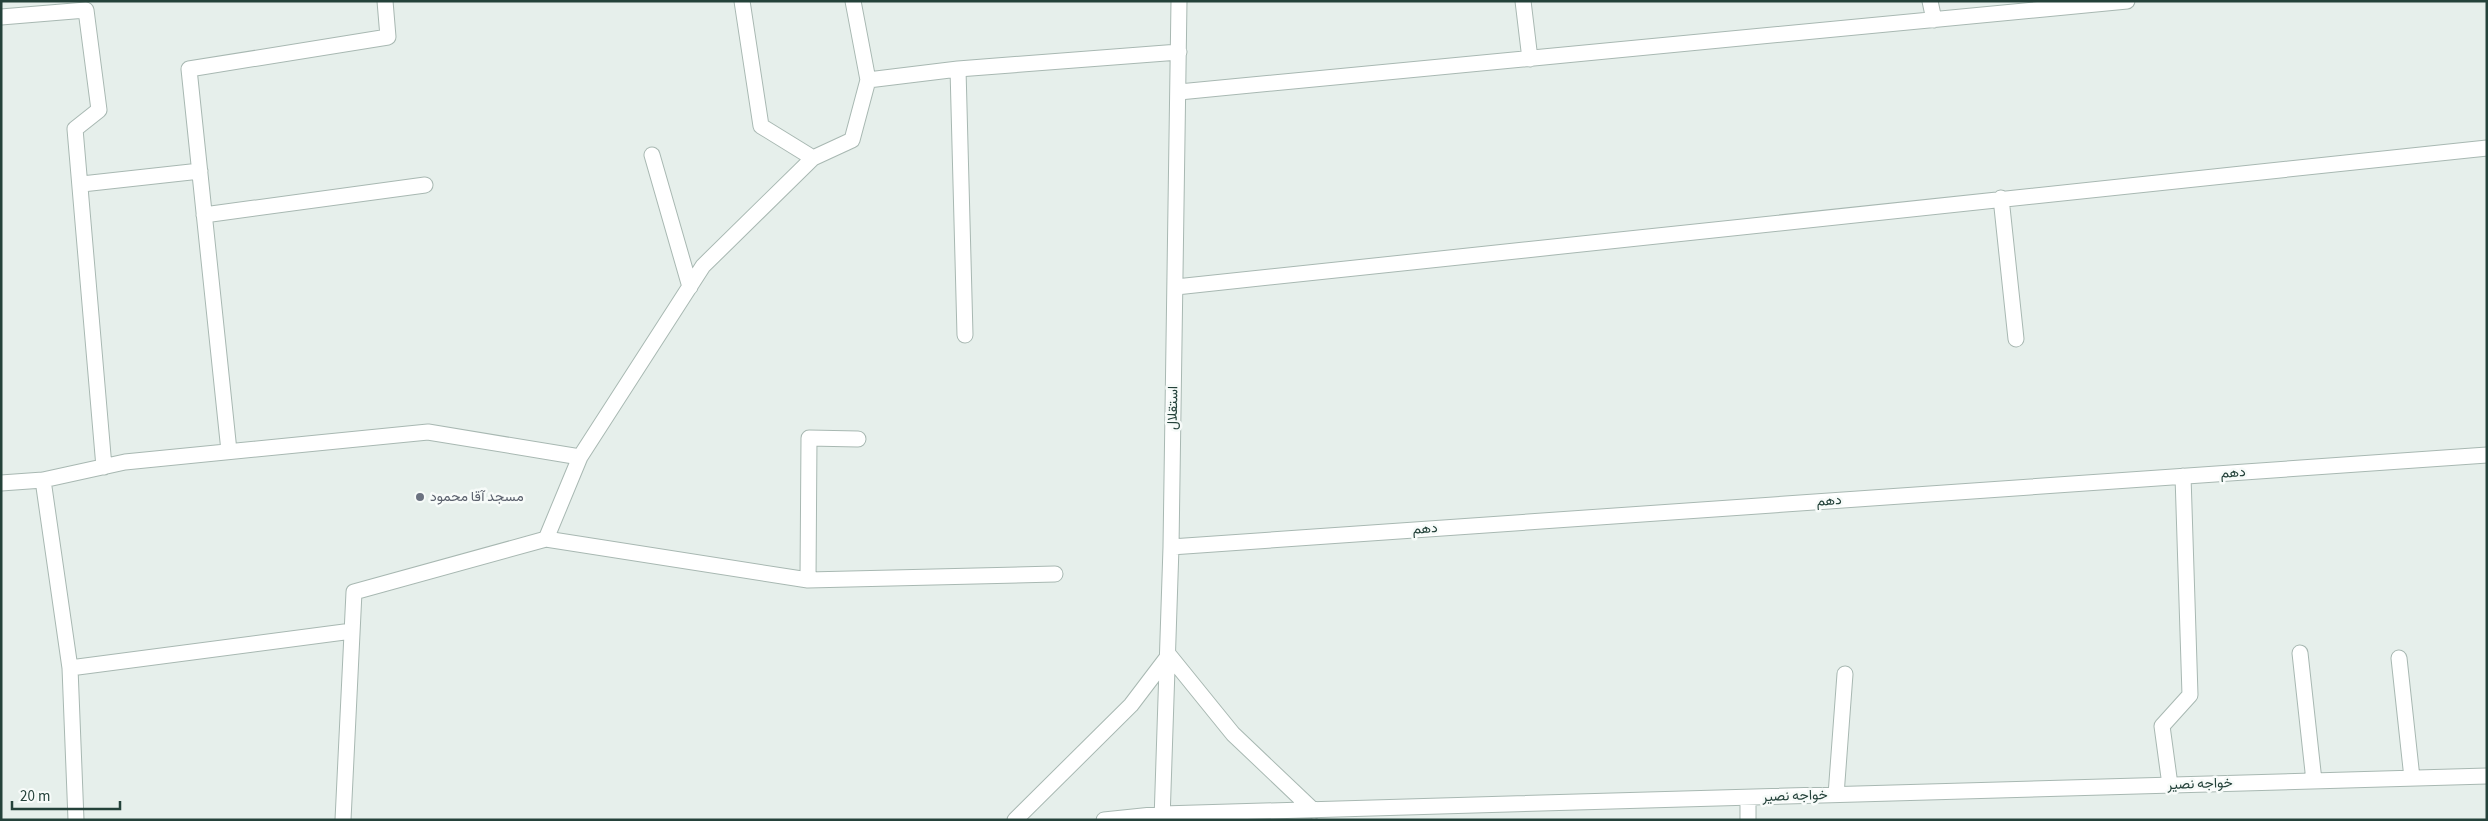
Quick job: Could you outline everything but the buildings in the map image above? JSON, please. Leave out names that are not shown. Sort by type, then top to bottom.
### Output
[{"type":"street","points":[[229,452],[189,68],[388,37],[385,1]]},
{"type":"street","points":[[742,1],[761,126],[813,158]]},
{"type":"street","points":[[546,539],[580,457],[703,266],[813,158],[852,140],[868,80],[853,1]]},
{"type":"street","name":"استقلال","points":[[1162,817],[1169,655],[1179,92],[1178,1]]},
{"type":"street","points":[[1523,1],[1530,58]]},
{"type":"street","points":[[1930,1],[1934,20]]},
{"type":"street","points":[[1179,92],[2127,1]]},
{"type":"street","points":[[1,17],[86,10],[99,110],[75,129],[82,184],[104,467]]},
{"type":"street","points":[[868,80],[958,69],[1179,52]]},
{"type":"street","points":[[958,69],[965,335]]},
{"type":"street","points":[[1176,287],[2487,148]]},
{"type":"street","points":[[652,155],[690,287]]},
{"type":"street","points":[[82,184],[200,171]]},
{"type":"street","points":[[204,215],[425,184]]},
{"type":"street","points":[[2002,198],[2016,339]]},
{"type":"street","points":[[1,483],[43,480],[125,462],[428,432],[580,457]]},
{"type":"street","points":[[808,580],[809,438],[858,439]]},
{"type":"street","name":"دهم","points":[[1171,547],[2487,455]]},
{"type":"street","points":[[2170,785],[2162,726],[2190,695],[2183,476]]},
{"type":"street","points":[[43,480],[70,668],[76,820]]},
{"type":"street","points":[[343,820],[354,592],[546,539],[808,580],[1055,574]]},
{"type":"street","points":[[70,668],[352,631]]},
{"type":"street","points":[[2300,653],[2314,780]]},
{"type":"street","points":[[1015,820],[1131,705],[1169,655],[1233,734],[1314,811]]},
{"type":"street","points":[[2399,658],[2412,778]]},
{"type":"street","points":[[1836,795],[1845,674]]},
{"type":"street","name":"خواجه نصیر","points":[[1104,820],[1314,811],[2487,776]]},
{"type":"street","points":[[1748,798],[1748,820]]},
{"type":"place","name":"مسجد آقا محمود","points":[[420,497]]}]
